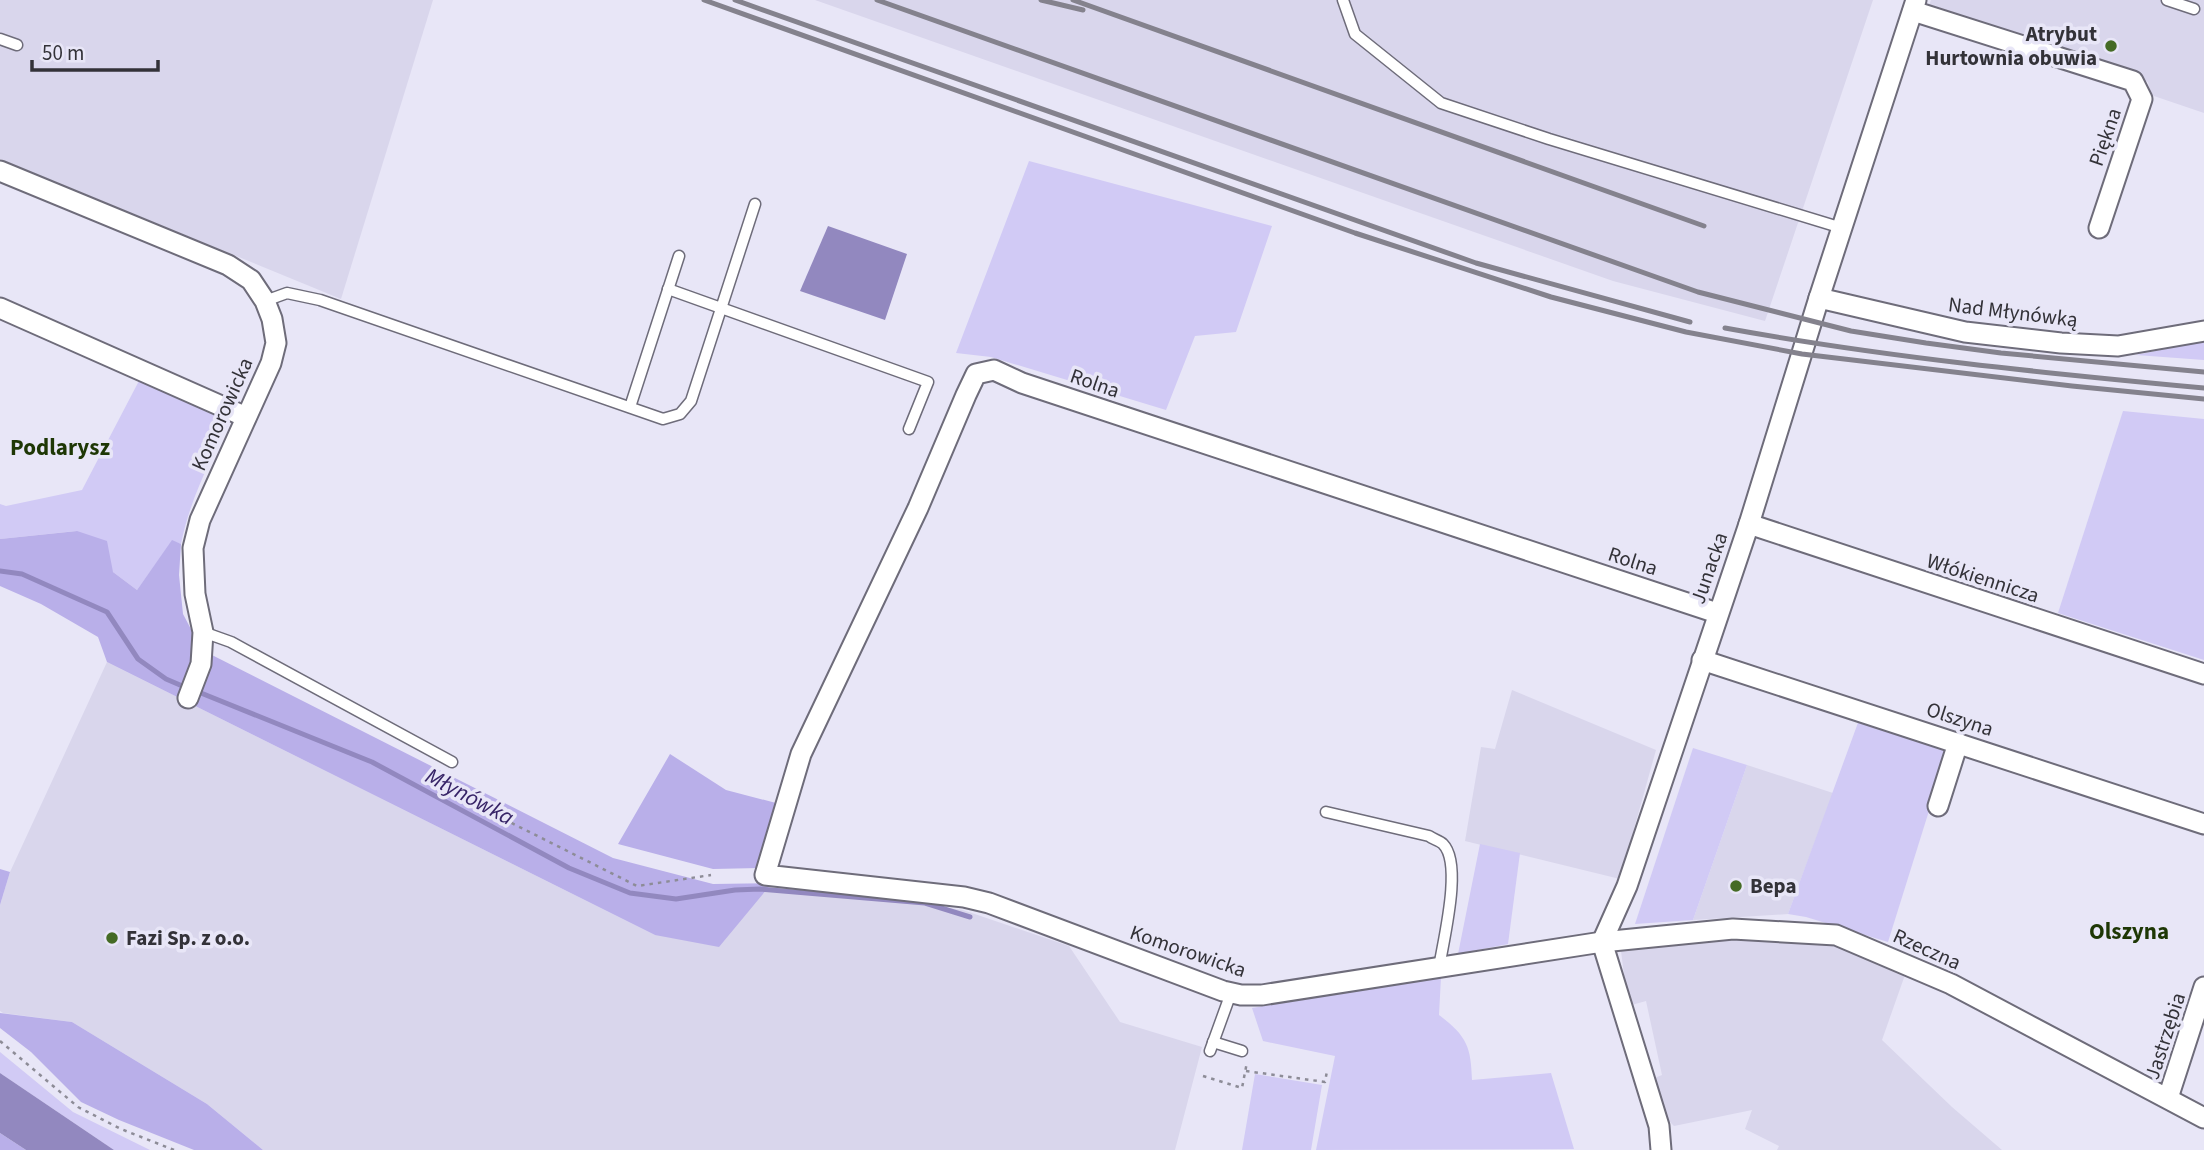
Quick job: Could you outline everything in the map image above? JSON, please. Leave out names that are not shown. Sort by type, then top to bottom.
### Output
[{"type":"street","name":"Junacka","points":[[1602,942],[1627,886],[1749,524],[1914,5]]},
{"type":"street","name":"Piękna","points":[[1914,5],[2133,81],[2142,99],[2099,228]]},
{"type":"street","name":"Komorowicka","points":[[0,171],[228,265],[251,279],[265,301],[272,319],[276,343],[271,363],[200,520],[193,548],[195,594],[203,632],[201,664],[188,698]]},
{"type":"street","name":"Nad Młynówką","points":[[1819,298],[1965,332],[2060,343],[2118,346],[2204,331]]},
{"type":"street","points":[[0,308],[246,417]]},
{"type":"street","name":"Rolna","points":[[765,875],[801,754],[918,508],[976,374],[995,370],[1034,387],[1717,613]]},
{"type":"street","name":"Włókiennicza","points":[[1749,524],[2204,674]]},
{"type":"street","name":"Olszyna","points":[[1702,660],[2204,824]]},
{"type":"street","points":[[1938,806],[1958,743]]},
{"type":"street","name":"Komorowicka","points":[[765,875],[964,897],[989,903],[1231,993],[1262,995],[1602,942]]},
{"type":"street","name":"Rzeczna","points":[[1602,942],[1733,929],[1836,935],[1951,984],[2204,1118]]},
{"type":"street","points":[[1602,942],[1659,1126],[1661,1150]]},
{"type":"street","name":"Jastrzębia","points":[[2168,1098],[2204,988]]},
{"type":"lane","points":[[1343,0],[1355,34],[1441,103],[1549,139],[1842,228]]},
{"type":"lane","points":[[2167,0],[2194,9]]},
{"type":"lane","points":[[0,39],[17,46]]},
{"type":"lane","points":[[265,301],[287,293],[320,300],[663,419],[680,414],[691,401],[755,204]]},
{"type":"lane","points":[[630,407],[679,256]]},
{"type":"lane","points":[[668,289],[928,382],[909,429]]},
{"type":"lane","points":[[203,632],[230,642],[452,762]]},
{"type":"lane","points":[[1326,812],[1429,836],[1443,844],[1450,857],[1452,881],[1439,968]]},
{"type":"lane","points":[[1231,993],[1212,1046],[1245,1052]]},
{"type":"path","points":[[452,762],[440,787],[637,886],[711,875]]},
{"type":"path","points":[[0,1041],[78,1107],[121,1129],[174,1150]]},
{"type":"path","points":[[1203,1076],[1242,1087],[1246,1071],[1245,1052]]},
{"type":"path","points":[[1246,1071],[1325,1082],[1327,1071]]},
{"type":"shaded area","points":[[0,0],[433,0],[341,299],[0,159]]},
{"type":"shaded area","points":[[815,0],[1873,0],[1765,321],[1613,281]]},
{"type":"shaded area","points":[[1931,0],[2204,0],[2204,113],[2151,95],[2148,82],[1928,8]]},
{"type":"shaded area","points":[[1029,161],[1272,226],[1236,332],[1195,336],[1166,410],[991,357],[956,353]]},
{"type":"shaded area","points":[[828,226],[907,254],[885,320],[800,291]]},
{"type":"shaded area","points":[[2204,341],[2204,360],[2136,355]]},
{"type":"shaded area","points":[[141,377],[233,415],[196,494],[181,544],[172,541],[137,590],[113,572],[76,531],[0,539],[0,504],[6,506],[82,490]]},
{"type":"shaded area","points":[[2123,411],[2204,419],[2204,660],[2058,613]]},
{"type":"shaded area","points":[[77,531],[107,541],[113,572],[137,590],[172,540],[181,544],[179,575],[183,614],[202,650],[613,858],[713,884],[772,883],[719,947],[655,935],[107,662],[98,637],[41,604],[0,586],[0,539]]},
{"type":"shaded area","points":[[107,662],[655,935],[772,883],[963,910],[1069,946],[1120,1022],[1202,1047],[1175,1150],[263,1150],[207,1104],[72,1022],[0,1011],[0,905],[10,872]]},
{"type":"shaded area","points":[[1512,690],[1656,750],[1620,879],[1465,841],[1481,747],[1495,749]]},
{"type":"shaded area","points":[[1859,720],[1948,750],[1888,942],[1788,914]]},
{"type":"shaded area","points":[[1693,748],[1747,765],[1693,920],[1635,924]]},
{"type":"shaded area","points":[[670,754],[726,790],[776,803],[759,868],[713,869],[618,844]]},
{"type":"shaded area","points":[[1747,765],[1833,793],[1788,914],[1693,920]]},
{"type":"shaded area","points":[[1480,844],[1520,853],[1508,944],[1458,954]]},
{"type":"shaded area","points":[[0,869],[10,872],[0,905]]},
{"type":"shaded area","points":[[1781,938],[1834,943],[1906,972],[1882,1040],[2002,1150],[1777,1150],[1779,1146],[1745,1129],[1752,1110],[1674,1126],[1664,1116],[1652,1079],[1662,1075],[1646,1001],[1628,1006],[1621,951],[1722,940]]},
{"type":"shaded area","points":[[1441,977],[1439,1015],[1456,1029],[1466,1043],[1472,1080],[1551,1073],[1574,1149],[1316,1150],[1335,1056],[1263,1041],[1252,1008]]},
{"type":"shaded area","points":[[0,1013],[72,1022],[207,1104],[263,1150],[194,1150],[81,1102],[31,1052],[0,1028]]},
{"type":"shaded area","points":[[0,1052],[73,1112],[150,1150],[114,1150],[0,1073]]},
{"type":"shaded area","points":[[0,1073],[114,1150],[26,1150],[0,1133]]},
{"type":"shaded area","points":[[1255,1074],[1322,1085],[1311,1150],[1242,1150]]},
{"type":"shaded area","points":[[0,1133],[26,1150],[0,1150]]},
{"type":"waterway","name":"Młynówka","points":[[0,571],[22,574],[107,612],[138,659],[166,679],[187,688]]},
{"type":"waterway","name":"Młynówka","points":[[196,691],[372,762],[569,868],[630,893],[676,899],[760,889],[925,903],[970,917]]},
{"type":"railway","points":[[704,0],[1355,233],[1551,297],[1686,332],[1802,354],[2204,399]]},
{"type":"railway","points":[[735,0],[1476,263],[1690,322]]},
{"type":"railway","points":[[877,0],[1698,292],[1851,331],[1926,343],[2001,353],[2204,372]]},
{"type":"railway","points":[[1041,0],[1083,10]]},
{"type":"railway","points":[[1073,0],[1704,226]]},
{"type":"railway","points":[[1725,328],[1904,356],[2204,388]]},
{"type":"place","name":"Atrybut Hurtownia obuwia","points":[[2111,46]]},
{"type":"place","name":"Bepa","points":[[1736,886]]},
{"type":"place","name":"Fazi Sp. z o.o.","points":[[112,938]]},
{"type":"district","name":"Podlarysz","points":[[60,447]]},
{"type":"district","name":"Olszyna","points":[[2129,931]]}]
